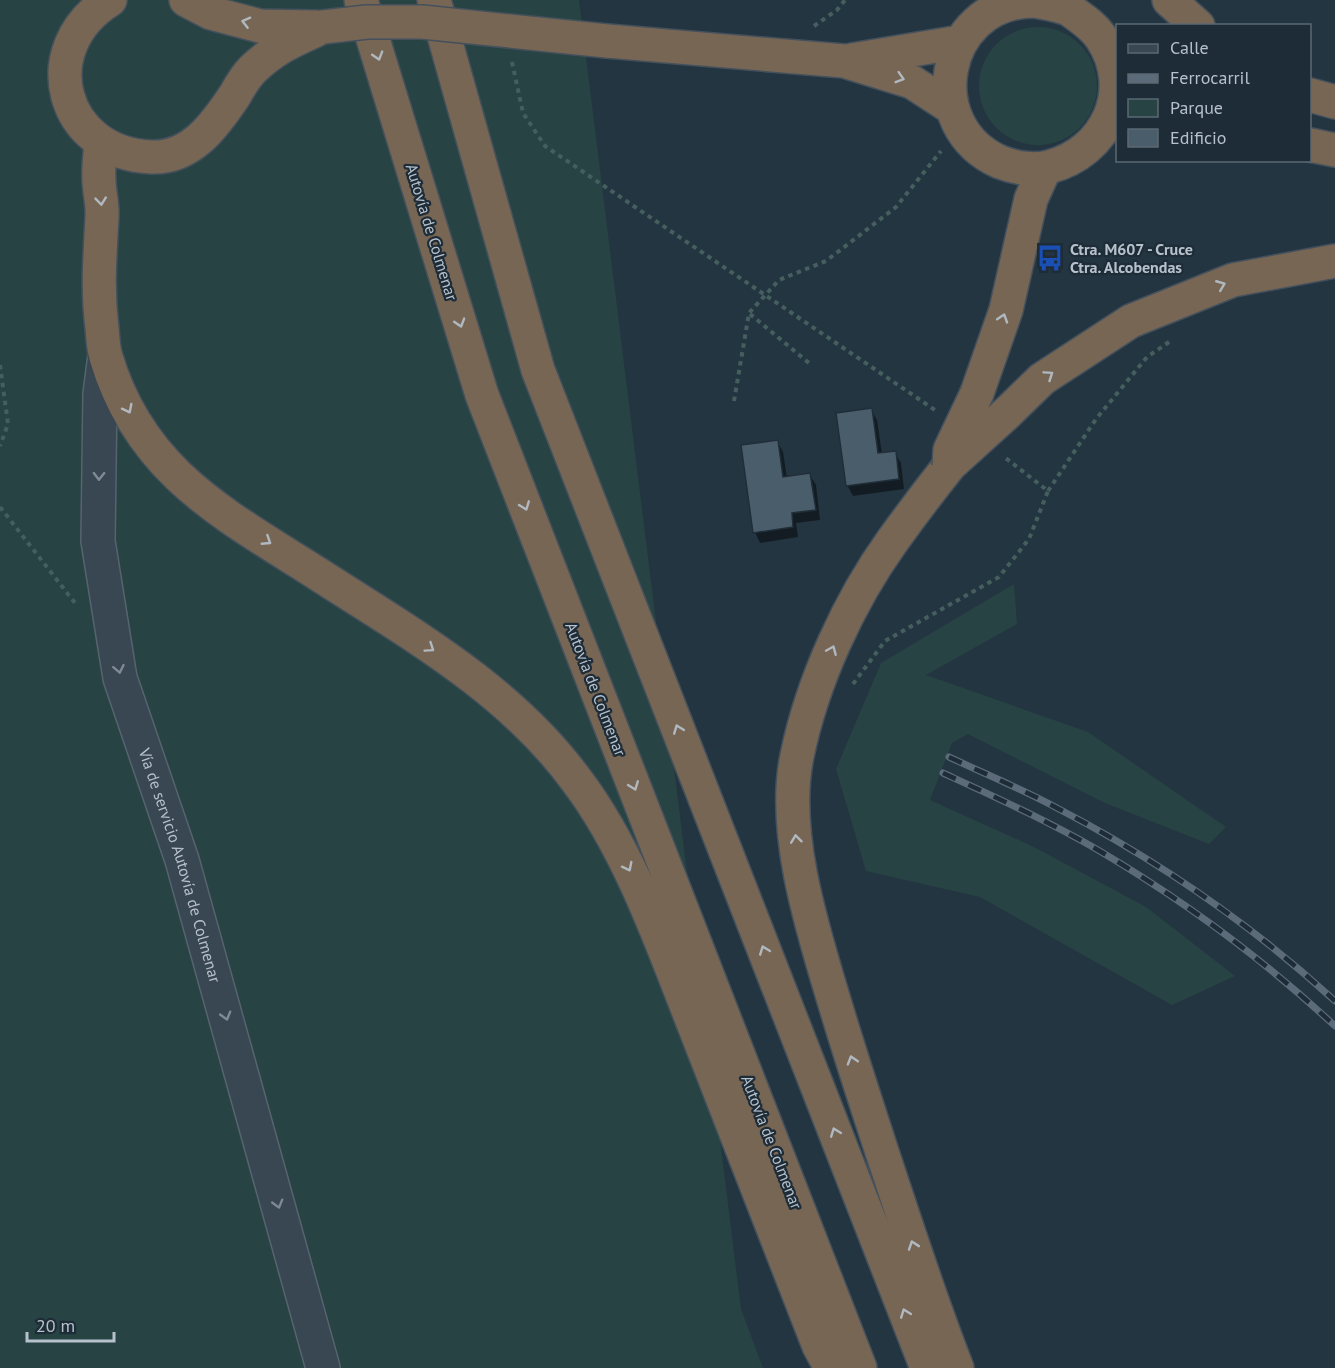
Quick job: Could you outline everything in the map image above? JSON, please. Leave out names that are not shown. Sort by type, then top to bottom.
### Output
[{"type":"highway","points":[[110,0],[93,10],[77,30],[67,53],[64,79],[70,104],[82,125],[101,143],[126,154],[153,157],[180,151],[204,136],[250,71],[276,49],[323,27]]},
{"type":"highway","name":"Autovía de Colmenar","points":[[361,0],[482,395],[860,1368]]},
{"type":"highway","points":[[434,0],[538,370],[946,1365]]},
{"type":"highway","points":[[1169,0],[1196,24]]},
{"type":"highway","points":[[1031,1],[1062,4],[1086,21],[1114,56],[1115,99],[1107,135],[1062,164],[1045,168],[1021,168],[989,157],[970,141],[956,118],[949,88],[951,65],[960,42],[980,20],[1001,8],[1031,1]]},
{"type":"highway","points":[[198,7],[261,26],[323,27],[367,22],[422,22],[844,61],[912,82],[956,118]]},
{"type":"highway","points":[[844,61],[960,42]]},
{"type":"highway","points":[[1311,95],[1335,102]]},
{"type":"highway","points":[[1311,122],[1335,128]]},
{"type":"highway","points":[[101,143],[99,178],[102,211],[98,281],[105,355],[126,408],[148,444],[176,475],[213,506],[376,611],[486,687],[522,717],[550,746],[579,783],[606,825],[632,876],[680,991],[819,1346],[831,1368]]},
{"type":"highway","points":[[1311,145],[1335,150]]},
{"type":"highway","points":[[949,466],[950,450],[977,393],[1006,310],[1031,199],[1045,168]]},
{"type":"highway","points":[[946,1365],[825,972],[805,897],[793,809],[796,758],[821,677],[837,638],[861,592],[892,542],[949,466],[1042,379],[1131,321],[1233,280],[1335,261]]},
{"type":"street","name":"Vía de servicio Autovía de Colmenar","points":[[105,355],[100,394],[98,541],[120,678],[182,860],[323,1368]]},
{"type":"path","points":[[510,52],[522,113],[545,146],[918,398]]},
{"type":"path","points":[[734,400],[749,313],[779,280],[826,261],[896,207],[956,118]]},
{"type":"path","points":[[749,313],[809,363]]},
{"type":"path","points":[[852,684],[885,641],[999,577],[1029,539],[1048,491],[1096,419],[1147,357],[1174,339]]},
{"type":"path","points":[[0,365],[8,424],[0,446]]},
{"type":"path","points":[[1007,458],[1048,491]]},
{"type":"path","points":[[0,507],[69,593],[81,612]]},
{"type":"green space","points":[[0,0],[579,0],[741,1309],[763,1368],[0,1368]]},
{"type":"green space","points":[[1038,27],[1061,31],[1080,44],[1093,63],[1097,86],[1093,109],[1080,128],[1061,141],[1038,145],[1015,141],[996,128],[983,109],[979,86],[983,63],[996,44],[1015,31]]},
{"type":"green space","points":[[1014,584],[1017,624],[926,675],[1088,732],[1226,827],[1209,844],[1105,803],[968,734],[952,743],[930,800],[1034,847],[1146,907],[1235,976],[1172,1005],[980,897],[866,871],[836,769],[881,663]]},
{"type":"building","points":[[872,408],[878,453],[896,451],[899,479],[846,486],[836,413]]},
{"type":"building","points":[[778,440],[783,477],[810,473],[816,510],[792,513],[793,527],[753,533],[741,445]]},
{"type":"railway","points":[[949,757],[1057,808],[1131,849],[1236,920],[1335,1001]]},
{"type":"railway","points":[[943,773],[1060,829],[1161,889],[1251,954],[1335,1026]]},
{"type":"place","name":"Ctra. M607 - Cruce Ctra. Alcobendas","points":[[1050,258]]}]
